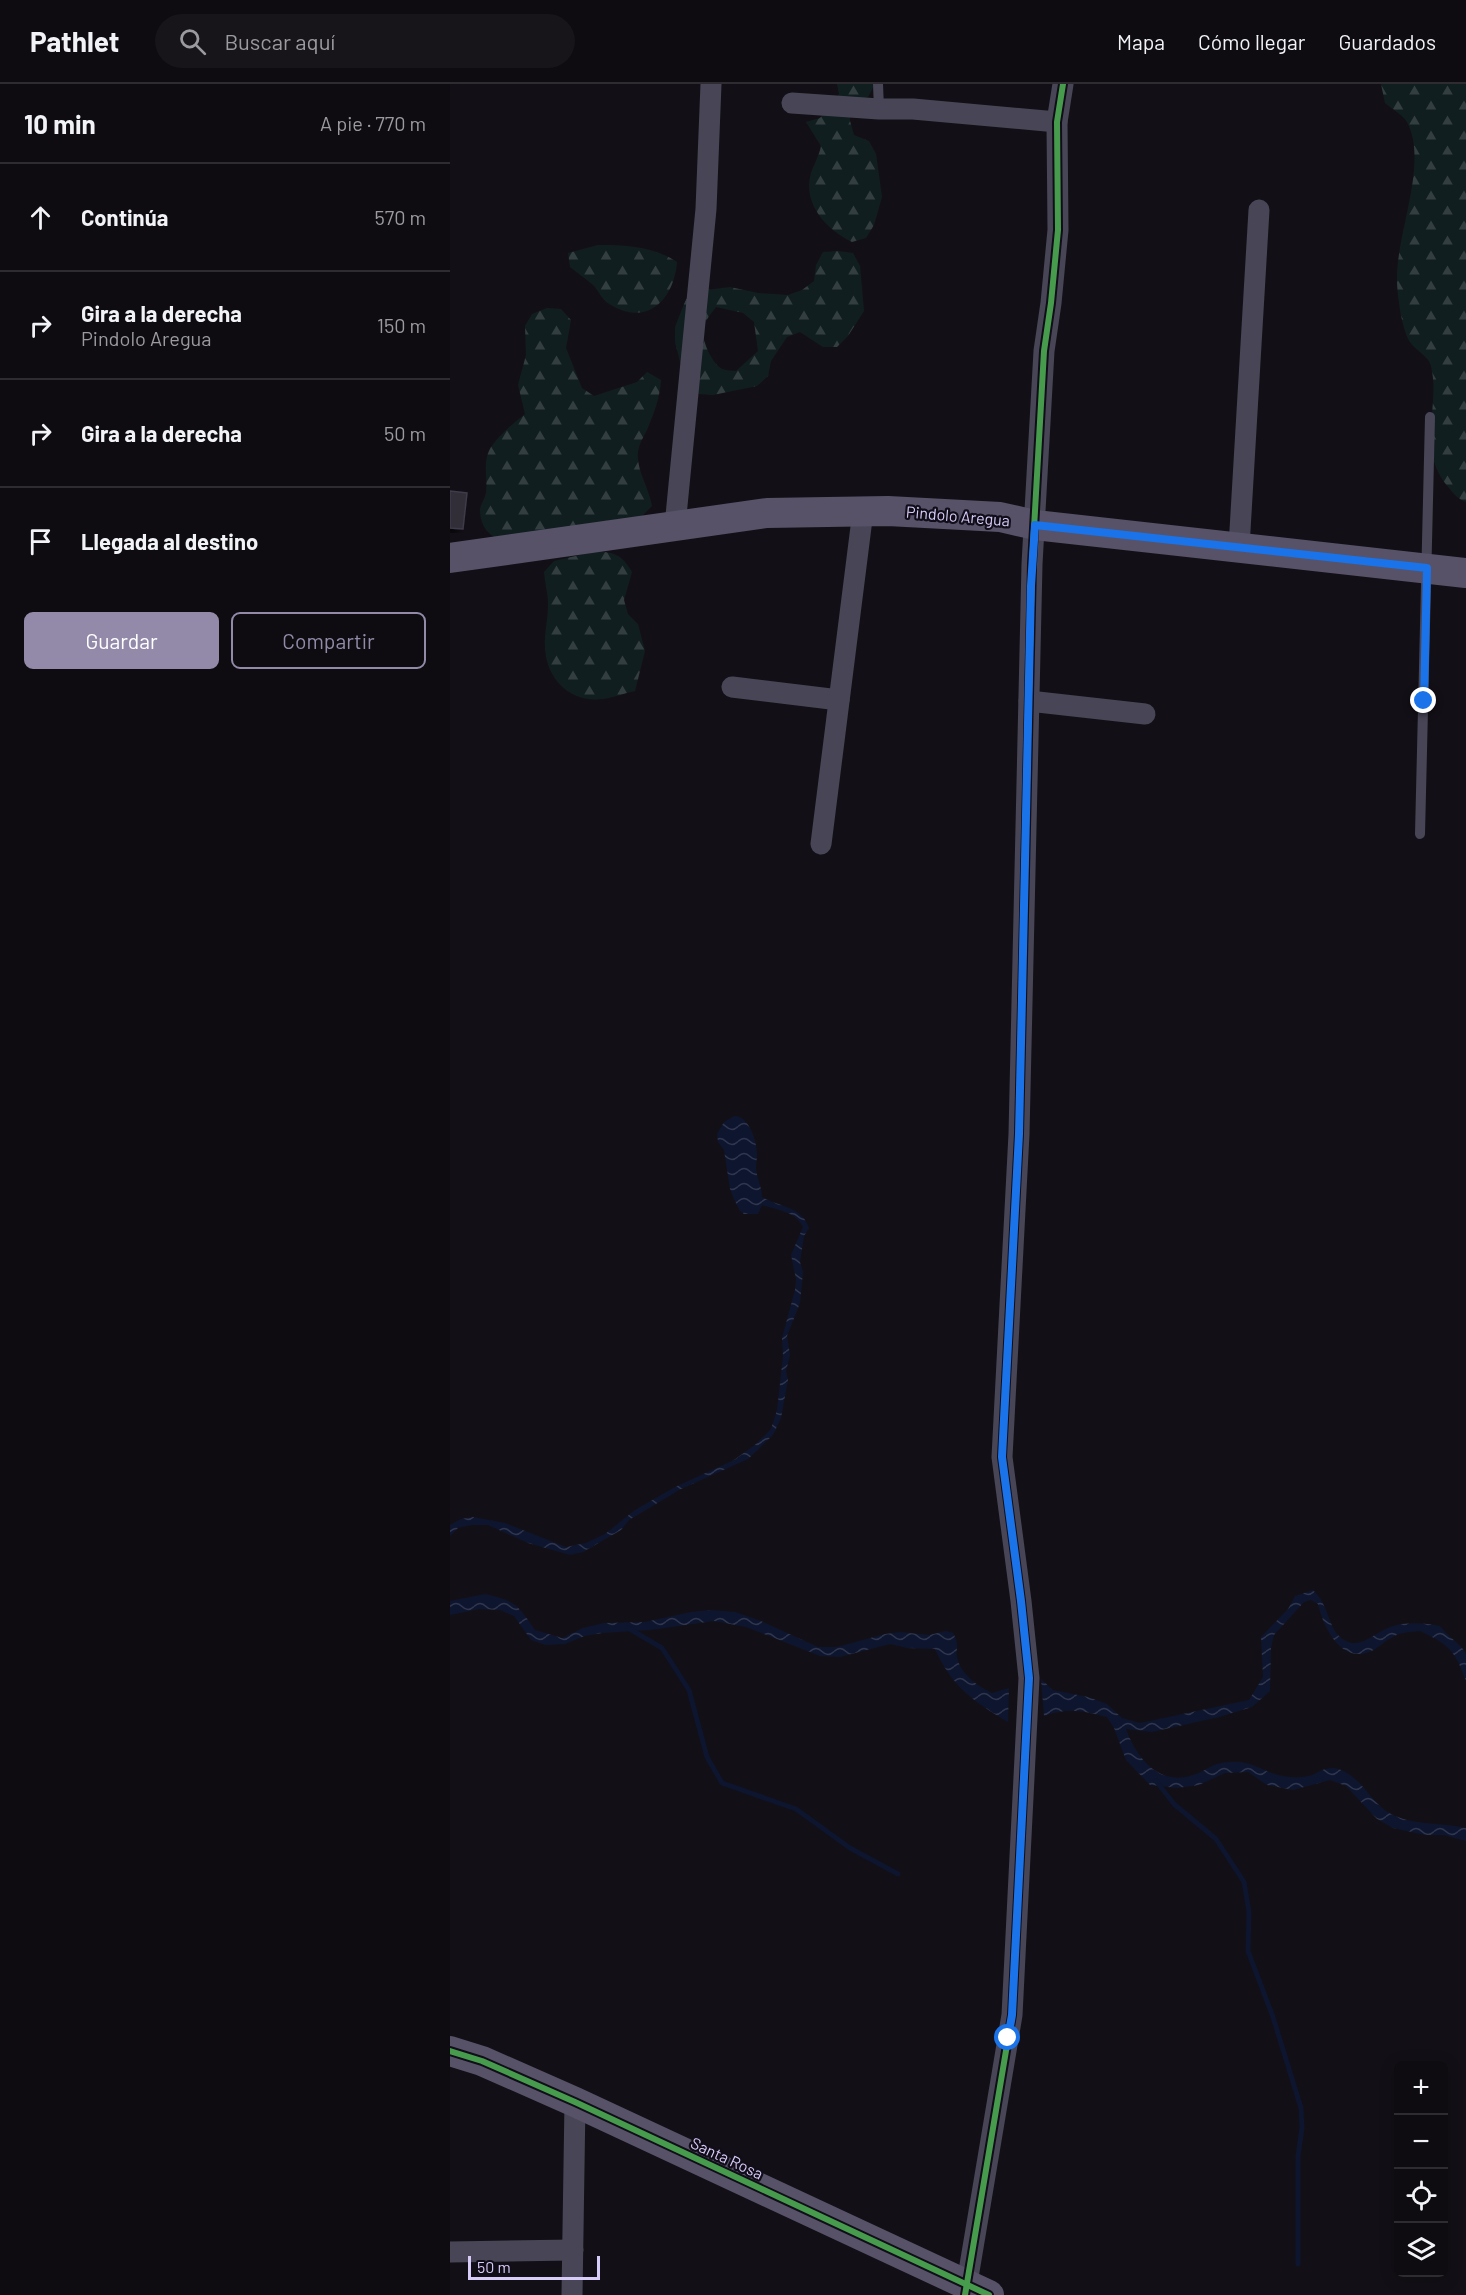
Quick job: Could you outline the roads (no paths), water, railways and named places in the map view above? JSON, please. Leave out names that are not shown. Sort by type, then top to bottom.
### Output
[{"type":"main road","name":"Pindolo Aregua","points":[[450,558],[766,513],[863,511],[1000,517],[1035,525],[1466,573]]},
{"type":"main road","name":"Santa Rosa","points":[[450,2051],[482,2061],[575,2102],[973,2291]]},
{"type":"street","points":[[675,526],[706,209],[711,84]]},
{"type":"street","points":[[973,2291],[1012,2015],[1029,1678],[1002,1457],[1019,1134],[1035,525],[1044,351],[1058,230],[1057,122],[1063,84]]},
{"type":"street","points":[[792,103],[913,109],[1057,122]]},
{"type":"street","points":[[1239,547],[1259,210]]},
{"type":"street","points":[[821,844],[863,511]]},
{"type":"street","points":[[732,687],[839,700]]},
{"type":"street","points":[[1029,701],[1145,714]]},
{"type":"street","points":[[572,2295],[575,2102]]},
{"type":"street","points":[[450,2252],[573,2250]]},
{"type":"lane","points":[[878,84],[879,109]]},
{"type":"lane","points":[[1420,834],[1430,417]]},
{"type":"water","points":[[734,1116],[748,1124],[754,1136],[757,1154],[756,1169],[762,1197],[796,1211],[806,1221],[809,1228],[804,1236],[800,1262],[803,1272],[800,1303],[787,1336],[790,1355],[786,1371],[788,1380],[781,1418],[773,1435],[748,1459],[681,1489],[629,1520],[621,1530],[583,1552],[570,1555],[528,1543],[488,1525],[458,1528],[450,1536],[450,1525],[461,1519],[473,1517],[505,1523],[566,1547],[586,1543],[605,1534],[635,1510],[675,1487],[734,1460],[756,1444],[771,1429],[777,1410],[783,1356],[782,1338],[795,1290],[796,1279],[791,1255],[803,1227],[790,1214],[762,1205],[758,1214],[744,1214],[740,1211],[730,1189],[724,1150],[718,1142],[717,1134],[724,1122]]},
{"type":"water","points":[[1313,1590],[1322,1601],[1338,1635],[1352,1643],[1359,1643],[1398,1625],[1416,1623],[1440,1626],[1465,1652],[1466,1681],[1450,1650],[1438,1640],[1420,1631],[1396,1635],[1369,1652],[1359,1654],[1350,1652],[1334,1640],[1324,1622],[1318,1604],[1311,1600],[1304,1602],[1274,1635],[1271,1648],[1270,1691],[1252,1707],[1152,1732],[1126,1729],[1137,1751],[1152,1768],[1171,1777],[1196,1774],[1215,1765],[1230,1762],[1247,1763],[1274,1774],[1292,1777],[1309,1776],[1324,1769],[1334,1768],[1357,1780],[1380,1806],[1395,1816],[1466,1828],[1466,1841],[1444,1835],[1425,1835],[1393,1828],[1377,1819],[1346,1786],[1330,1780],[1293,1790],[1267,1785],[1248,1772],[1225,1773],[1199,1785],[1177,1788],[1150,1785],[1126,1760],[1114,1728],[1107,1717],[1076,1711],[1044,1716],[1041,1679],[1053,1690],[1088,1697],[1107,1704],[1122,1718],[1140,1723],[1249,1700],[1263,1677],[1261,1637],[1288,1609],[1295,1596]]},
{"type":"water","points":[[485,1594],[504,1599],[515,1605],[535,1630],[562,1638],[583,1628],[604,1623],[645,1622],[711,1610],[735,1612],[761,1621],[818,1647],[837,1647],[900,1632],[929,1635],[946,1631],[953,1633],[957,1642],[960,1666],[972,1680],[992,1693],[1009,1688],[1008,1722],[974,1700],[956,1683],[935,1649],[907,1648],[890,1644],[840,1657],[820,1656],[746,1627],[714,1621],[650,1630],[602,1633],[585,1636],[565,1644],[546,1645],[531,1640],[514,1616],[500,1610],[479,1609],[450,1615],[450,1601]]},
{"type":"waterway","points":[[628,1628],[662,1648],[689,1690],[707,1757],[722,1783],[796,1809],[850,1848],[898,1874]]},
{"type":"waterway","points":[[1156,1781],[1174,1804],[1216,1839],[1244,1882],[1249,1912],[1248,1951],[1273,2017],[1301,2108],[1302,2128],[1298,2156],[1298,2264]]}]
